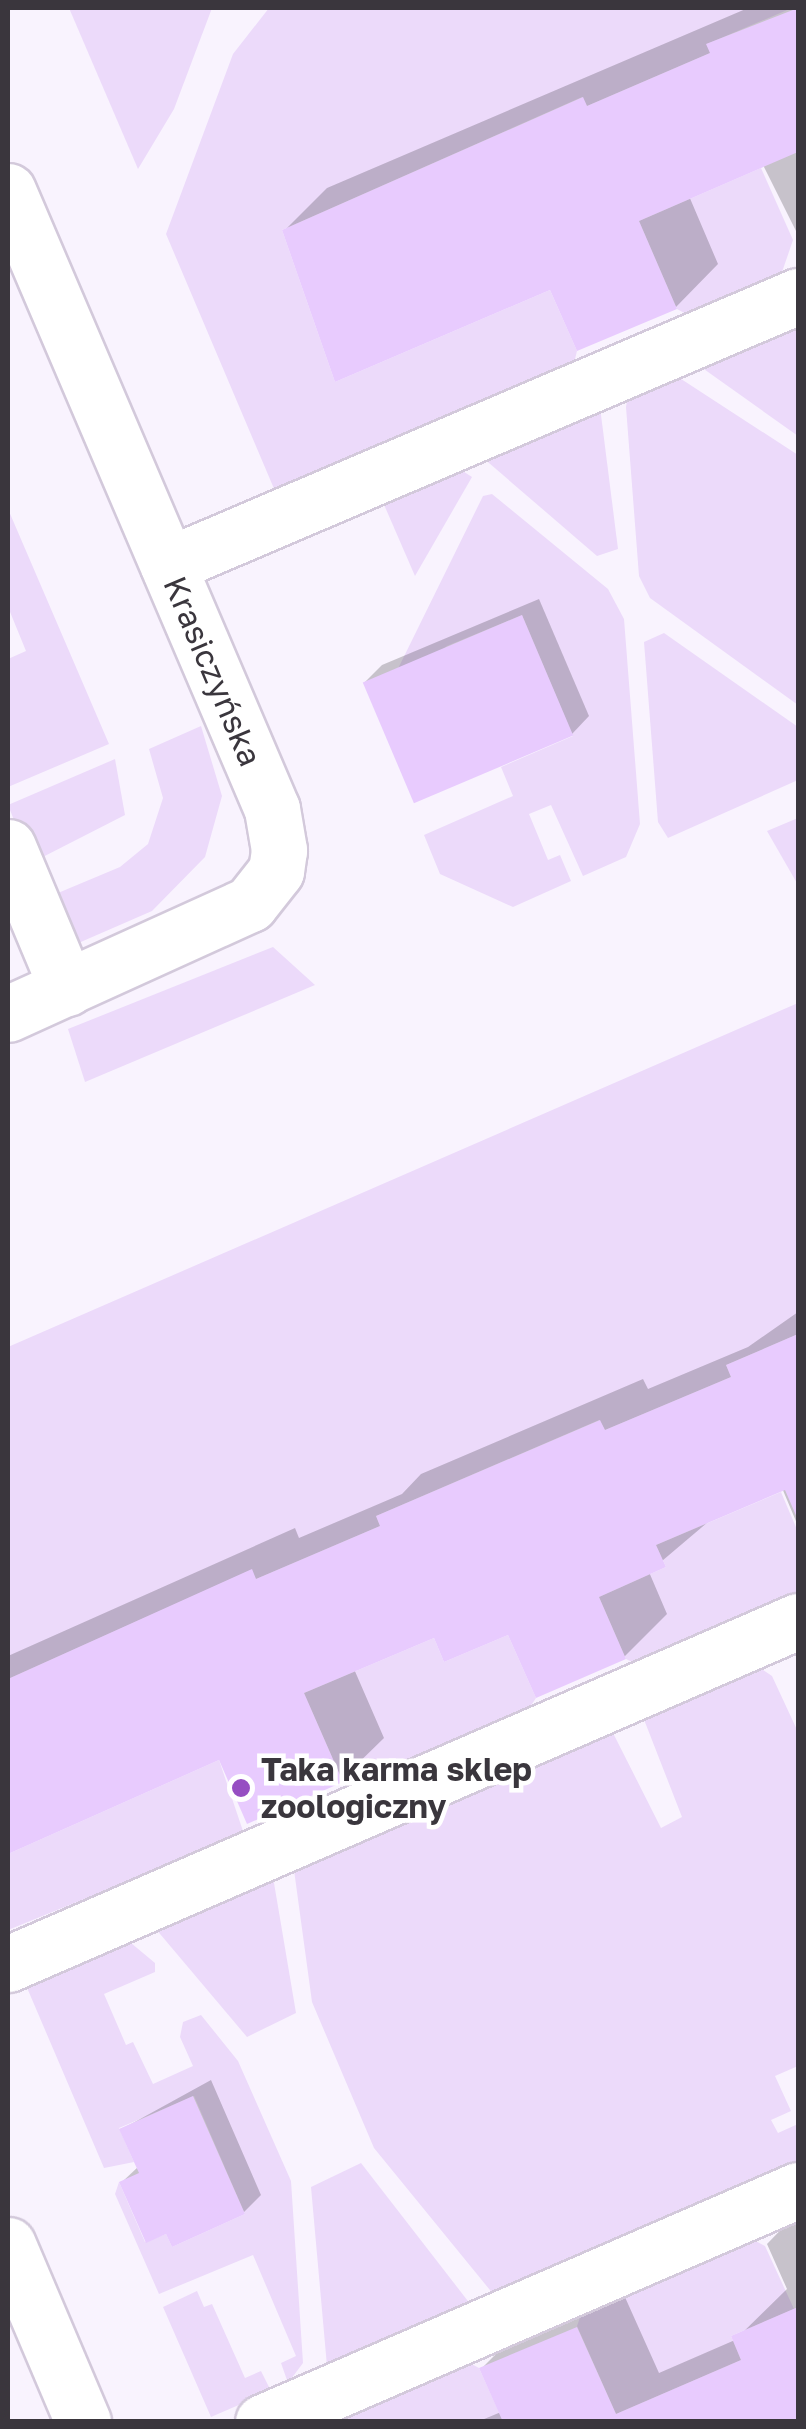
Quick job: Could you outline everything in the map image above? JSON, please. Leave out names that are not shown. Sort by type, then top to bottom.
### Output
[{"type":"street","name":"Krasiczyńska","points":[[8,191],[272,810],[276,871],[230,916],[8,1014]]},
{"type":"street","points":[[168,565],[798,296]]},
{"type":"street","points":[[8,847],[68,988]]},
{"type":"street","points":[[8,1964],[798,1621]]},
{"type":"street","points":[[263,2422],[798,2190]]},
{"type":"street","points":[[8,2245],[84,2422]]},
{"type":"shaded area","points":[[69,8],[212,8],[174,109],[138,169]]},
{"type":"shaded area","points":[[269,8],[792,8],[707,44],[710,53],[587,106],[582,97],[282,230],[335,382],[550,290],[577,351],[574,363],[275,491],[166,234],[233,54]]},
{"type":"shaded area","points":[[761,168],[793,240],[781,275],[688,315],[677,309],[639,221]]},
{"type":"shaded area","points":[[798,322],[798,436],[701,367]]},
{"type":"shaded area","points":[[675,375],[798,455],[798,705],[650,598],[639,576],[628,395]]},
{"type":"shaded area","points":[[600,407],[618,549],[597,556],[482,457]]},
{"type":"shaded area","points":[[458,468],[472,477],[415,576],[382,500]]},
{"type":"shaded area","points":[[492,494],[608,589],[624,619],[640,824],[626,857],[583,876],[551,805],[529,814],[548,860],[560,855],[571,881],[513,907],[440,874],[424,835],[513,796],[501,767],[573,736],[522,615],[447,646],[386,693],[483,496]]},
{"type":"shaded area","points":[[8,509],[109,744],[8,787],[8,659],[26,651],[8,607]]},
{"type":"shaded area","points":[[664,633],[798,727],[798,780],[668,838],[658,822],[644,642]]},
{"type":"shaded area","points":[[201,726],[222,796],[205,857],[152,911],[67,948],[46,898],[120,867],[148,844],[163,798],[149,749]]},
{"type":"shaded area","points":[[115,759],[125,815],[31,863],[8,805]]},
{"type":"shaded area","points":[[798,818],[798,885],[767,831]]},
{"type":"shaded area","points":[[273,947],[315,985],[85,1082],[68,1029]]},
{"type":"shaded area","points":[[798,1003],[798,1334],[726,1365],[731,1377],[605,1430],[599,1420],[376,1516],[380,1526],[256,1579],[251,1570],[8,1679],[8,1347]]},
{"type":"shaded area","points":[[781,1492],[798,1532],[798,1594],[636,1664],[626,1659],[599,1597],[666,1567],[656,1545]]},
{"type":"shaded area","points":[[508,1635],[536,1698],[528,1710],[352,1787],[343,1782],[304,1693],[434,1638],[444,1662]]},
{"type":"shaded area","points":[[757,1666],[772,1676],[798,1732],[798,2066],[775,2076],[791,2111],[771,2120],[778,2133],[798,2124],[798,2163],[494,2295],[374,2148],[312,2002],[294,1870],[612,1731],[661,1828],[682,1817],[643,1717]]},
{"type":"shaded area","points":[[219,1760],[244,1834],[8,1930],[8,1854]]},
{"type":"shaded area","points":[[273,1877],[296,2013],[247,2037],[155,1928]]},
{"type":"shaded area","points":[[131,1943],[155,1963],[155,1972],[104,1994],[126,2045],[133,2042],[153,2084],[193,2066],[180,2037],[183,2022],[201,2015],[238,2061],[291,2181],[303,2363],[288,2383],[281,2363],[296,2356],[253,2255],[159,2294],[115,2194],[119,2182],[145,2242],[166,2234],[172,2247],[245,2214],[194,2096],[119,2128],[134,2162],[104,2168],[25,1983]]},
{"type":"shaded area","points":[[361,2163],[471,2305],[327,2366],[311,2187]]},
{"type":"shaded area","points":[[748,2237],[765,2246],[794,2309],[731,2336],[741,2360],[616,2414],[577,2326],[583,2309]]},
{"type":"shaded area","points":[[197,2291],[204,2307],[212,2304],[245,2378],[261,2371],[271,2391],[211,2417],[163,2307]]},
{"type":"shaded area","points":[[464,2360],[479,2368],[503,2421],[321,2422]]},
{"type":"building","points":[[798,8],[798,152],[639,221],[677,309],[577,351],[550,290],[335,382],[282,230],[583,97],[587,106],[710,53],[706,44]]},
{"type":"building","points":[[522,615],[573,736],[414,803],[363,683]]},
{"type":"building","points":[[798,1334],[798,1520],[785,1490],[656,1545],[666,1567],[599,1597],[626,1659],[536,1698],[508,1635],[444,1662],[434,1638],[304,1693],[343,1782],[247,1824],[219,1760],[8,1854],[8,1679],[252,1569],[256,1579],[380,1526],[376,1516],[600,1420],[605,1430],[731,1377],[726,1365]]},
{"type":"building","points":[[193,2096],[245,2214],[172,2247],[166,2234],[146,2243],[119,2182],[139,2173],[119,2129]]},
{"type":"building","points":[[798,2307],[798,2422],[503,2422],[479,2368],[577,2327],[616,2414],[741,2360],[731,2336]]},
{"type":"place","name":"Taka karma sklep zoologiczny","points":[[241,1788]]}]
